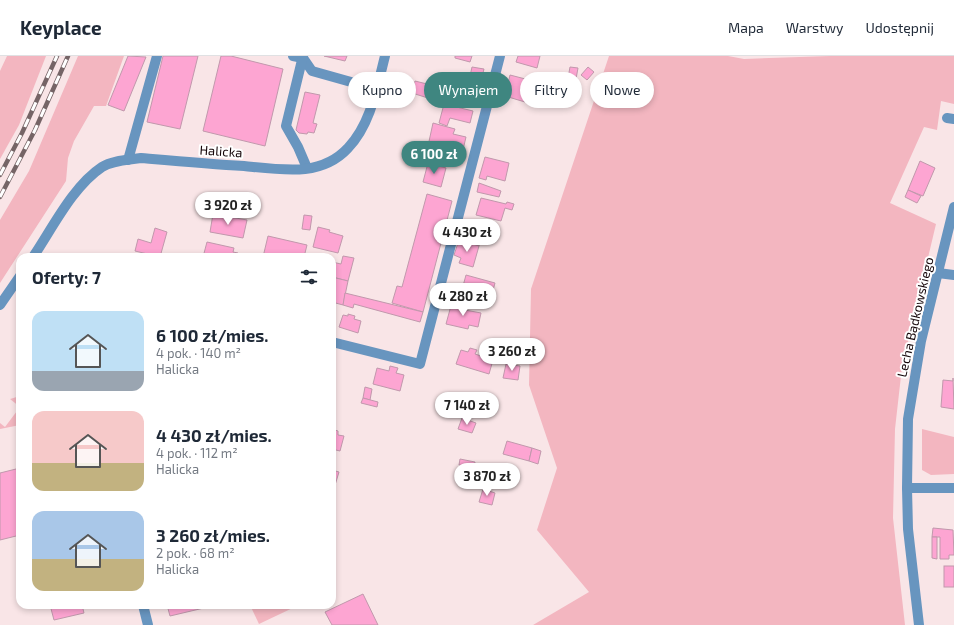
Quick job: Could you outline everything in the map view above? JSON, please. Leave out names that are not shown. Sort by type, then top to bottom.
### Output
[{"type":"street","points":[[128,160],[157,56]]},
{"type":"street","name":"Halicka","points":[[381,72],[385,56]]},
{"type":"street","points":[[336,343],[420,364],[500,56]]},
{"type":"street","points":[[300,57],[312,71],[348,81]]},
{"type":"street","points":[[300,57],[286,126],[298,147],[307,168]]},
{"type":"street","name":"Halicka","points":[[36,253],[77,191],[103,166],[141,158],[279,169],[321,166],[335,159],[348,149],[360,133],[370,108]]},
{"type":"street","name":"Lecha Bądkowskiego","points":[[919,625],[908,529],[907,488],[910,411],[921,341],[954,207]]},
{"type":"street","points":[[938,273],[954,275]]},
{"type":"street","points":[[0,305],[16,282]]},
{"type":"street","points":[[907,488],[954,488]]},
{"type":"street","points":[[144,609],[148,625]]},
{"type":"shaded area","points":[[7,56],[46,56],[19,125],[0,159],[0,71]]},
{"type":"shaded area","points":[[78,56],[124,56],[106,106],[94,106],[74,141],[68,158],[66,181],[19,253],[16,253],[16,258],[0,283],[0,220],[29,171]]},
{"type":"shaded area","points":[[609,56],[728,56],[744,59],[830,56],[954,56],[954,104],[941,101],[937,130],[924,127],[890,203],[936,224],[902,367],[895,429],[893,518],[905,625],[533,625],[589,592],[537,530],[557,468],[529,385],[531,289],[592,108],[654,108],[654,72],[604,72]]},
{"type":"shaded area","points":[[16,397],[16,404],[10,399]]},
{"type":"shaded area","points":[[16,412],[16,426],[0,429],[0,423],[5,427]]},
{"type":"shaded area","points":[[922,429],[954,437],[954,474],[931,475],[922,470]]},
{"type":"shaded area","points":[[252,609],[291,609],[259,624]]},
{"type":"building","points":[[128,56],[146,57],[124,111],[108,105]]},
{"type":"building","points":[[163,56],[198,56],[180,129],[147,122]]},
{"type":"building","points":[[221,56],[231,56],[283,69],[265,146],[203,131]]},
{"type":"building","points":[[324,56],[347,56],[345,61]]},
{"type":"building","points":[[455,56],[472,56],[470,62],[455,58]]},
{"type":"building","points":[[518,56],[540,56],[537,68],[516,62]]},
{"type":"building","points":[[472,67],[484,69],[483,72],[471,72]]},
{"type":"building","points":[[570,67],[578,68],[577,72],[569,72]]},
{"type":"building","points":[[588,67],[594,72],[590,72],[590,77],[587,80],[582,76]]},
{"type":"building","points":[[512,76],[520,78],[520,100],[512,98]]},
{"type":"building","points":[[416,81],[424,83],[424,97],[416,94]]},
{"type":"building","points":[[305,92],[320,95],[313,123],[317,124],[314,133],[308,132],[307,134],[299,133],[296,130]]},
{"type":"building","points":[[443,108],[461,108],[473,111],[470,123],[450,118],[447,126],[439,123]]},
{"type":"building","points":[[433,123],[455,129],[453,134],[466,137],[462,154],[428,146]]},
{"type":"building","points":[[485,157],[509,163],[505,181],[487,176],[486,180],[479,178]]},
{"type":"building","points":[[920,161],[935,168],[923,196],[908,190]]},
{"type":"building","points":[[428,163],[446,168],[441,187],[423,182]]},
{"type":"building","points":[[479,183],[501,191],[499,197],[477,192]]},
{"type":"building","points":[[908,190],[921,196],[917,203],[905,197]]},
{"type":"building","points":[[427,194],[452,201],[423,312],[392,303],[397,286],[402,287]]},
{"type":"building","points":[[481,198],[506,204],[507,202],[514,204],[512,210],[505,208],[501,221],[476,215]]},
{"type":"building","points":[[213,214],[247,220],[243,238],[210,232]]},
{"type":"building","points":[[304,215],[312,216],[310,230],[302,229]]},
{"type":"building","points":[[318,227],[330,230],[329,232],[343,236],[338,253],[313,247]]},
{"type":"building","points":[[155,228],[167,232],[161,253],[143,253],[135,251],[138,239],[151,243]]},
{"type":"building","points":[[268,236],[307,245],[305,253],[264,253]]},
{"type":"building","points":[[472,236],[481,238],[479,246],[470,243]]},
{"type":"building","points":[[459,240],[479,246],[473,267],[459,263],[461,258],[454,255]]},
{"type":"building","points":[[207,242],[234,248],[233,252],[238,253],[204,253]]},
{"type":"building","points":[[343,256],[354,258],[348,281],[336,278],[336,263],[341,264]]},
{"type":"building","points":[[466,275],[495,283],[489,305],[460,297]]},
{"type":"building","points":[[336,278],[348,281],[343,305],[336,303]]},
{"type":"building","points":[[345,293],[423,312],[420,322],[354,304],[353,308],[343,305]]},
{"type":"building","points":[[452,302],[466,306],[465,310],[481,313],[478,327],[469,325],[468,329],[446,324]]},
{"type":"building","points":[[348,314],[355,316],[354,319],[361,321],[358,333],[339,327],[343,315],[348,316]]},
{"type":"building","points":[[470,348],[477,350],[475,354],[493,360],[489,374],[456,364],[461,350],[468,352]]},
{"type":"building","points":[[506,364],[520,366],[518,380],[503,378]]},
{"type":"building","points":[[390,366],[398,368],[396,373],[404,375],[400,391],[373,384],[377,368],[389,371]]},
{"type":"building","points":[[953,378],[954,409],[941,407],[943,380],[953,381]]},
{"type":"building","points":[[365,387],[372,389],[370,400],[363,398]]},
{"type":"building","points":[[363,398],[378,402],[377,407],[361,403]]},
{"type":"building","points":[[476,402],[490,405],[487,417],[477,415],[478,412],[474,411]]},
{"type":"building","points":[[462,418],[476,423],[472,433],[458,429]]},
{"type":"building","points":[[336,430],[338,431],[338,435],[344,436],[340,451],[336,450]]},
{"type":"building","points":[[507,441],[532,448],[529,461],[503,454]]},
{"type":"building","points":[[532,448],[541,451],[538,464],[529,461]]},
{"type":"building","points":[[460,459],[475,462],[474,468],[459,465]]},
{"type":"building","points":[[16,469],[16,536],[0,540],[0,473]]},
{"type":"building","points":[[336,471],[339,472],[336,482]]},
{"type":"building","points":[[483,489],[495,493],[492,505],[479,502]]},
{"type":"building","points":[[933,528],[953,530],[954,555],[949,555],[949,559],[940,559],[940,537],[932,537]]},
{"type":"building","points":[[932,537],[937,537],[937,559],[932,558]]},
{"type":"building","points":[[944,566],[954,566],[954,587],[944,587]]},
{"type":"building","points":[[363,594],[378,625],[332,625],[325,612],[331,609],[336,609],[336,607]]},
{"type":"building","points":[[51,609],[83,609],[84,613],[54,620]]},
{"type":"building","points":[[168,609],[200,609],[170,616]]},
{"type":"railway","points":[[0,175],[22,133],[57,56]]},
{"type":"railway","points":[[0,197],[35,130],[68,56]]}]
